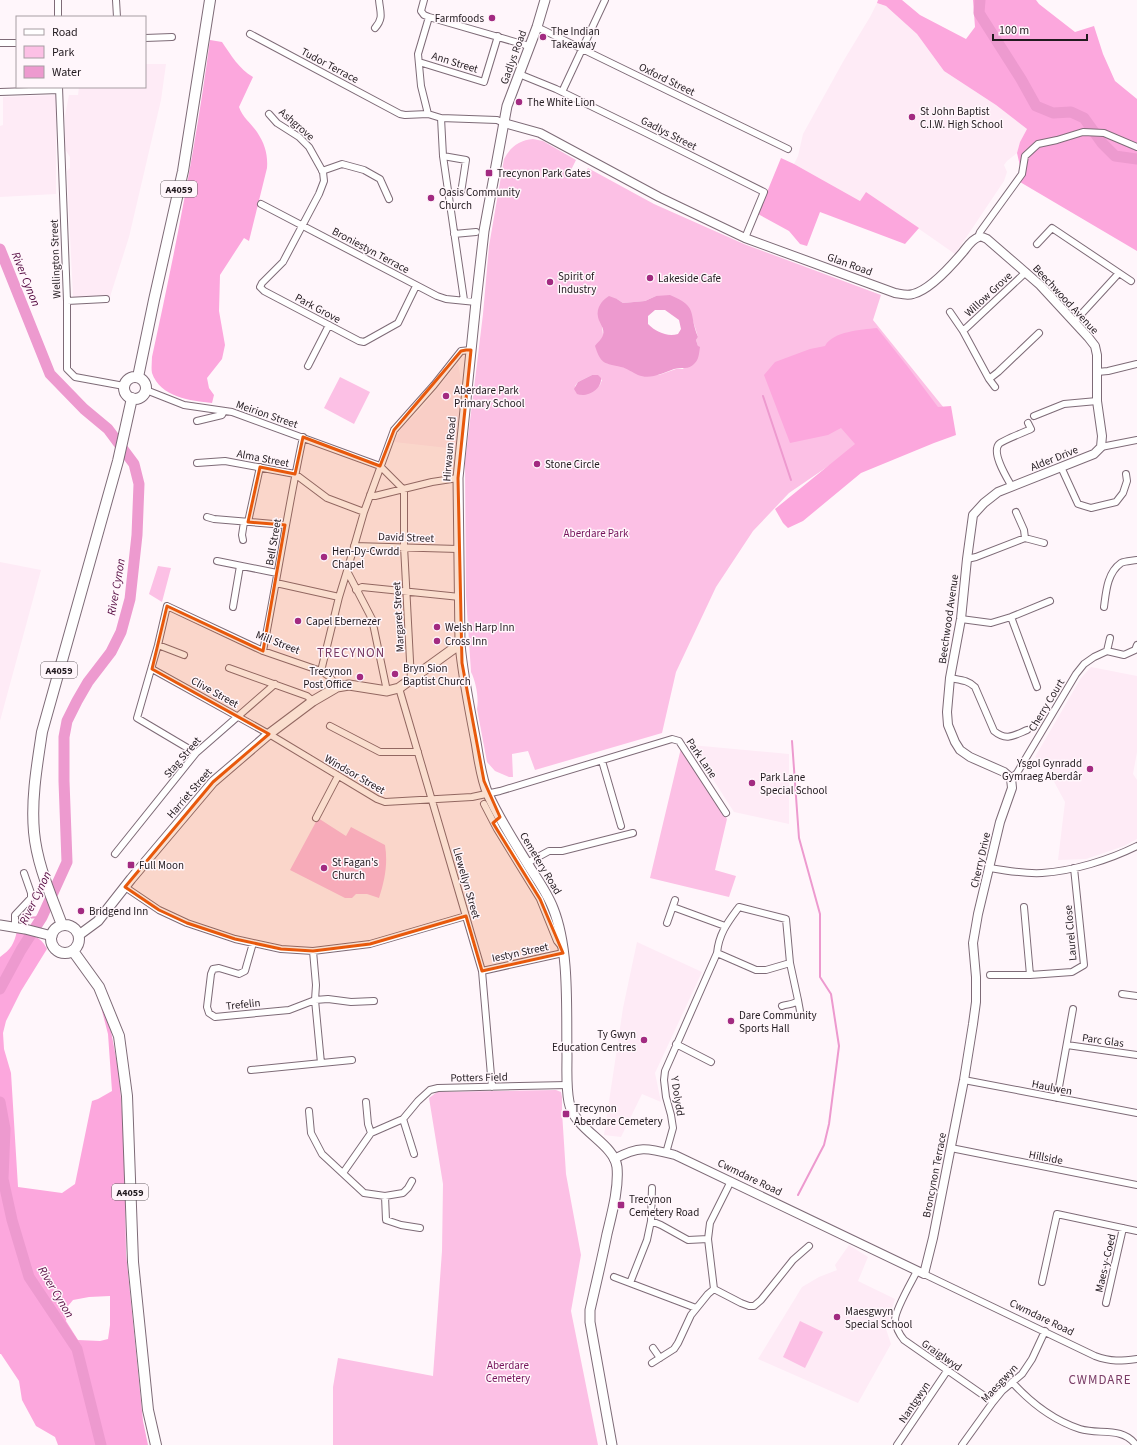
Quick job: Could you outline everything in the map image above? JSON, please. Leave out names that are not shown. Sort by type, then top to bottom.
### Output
[{"type":"main road","name":"A4059","points":[[138,377],[183,171],[210,0]]},
{"type":"main road","name":"Gadlys Road","points":[[504,123],[507,106],[537,27],[545,0]]},
{"type":"main road","name":"Hirwaun Road","points":[[488,794],[469,706],[460,644],[458,478],[484,231],[504,123]]},
{"type":"main road","points":[[134,376],[146,383],[146,390],[140,398],[132,398],[126,394],[124,386],[127,379],[134,376]]},
{"type":"main road","name":"A4059","points":[[62,925],[45,882],[38,858],[34,833],[33,800],[42,732],[118,461],[132,398]]},
{"type":"main road","points":[[337,687],[354,685],[387,691],[399,688],[460,644]]},
{"type":"main road","name":"Harriet Street","points":[[79,935],[98,920],[213,782],[269,734],[313,701],[337,687]]},
{"type":"main road","name":"Cemetery Road","points":[[488,794],[497,820],[527,863],[554,909],[563,950],[566,987],[567,1085],[569,1104],[581,1125],[608,1150],[614,1159]]},
{"type":"main road","points":[[0,925],[47,934],[62,925],[70,926],[74,928],[79,935],[78,944],[73,950],[64,953],[56,949],[47,934]]},
{"type":"main road","name":"A4059","points":[[73,950],[99,987],[119,1036],[127,1096],[133,1262],[148,1410],[156,1445]]},
{"type":"main road","points":[[612,1445],[590,1322],[590,1310],[614,1204],[617,1166],[614,1159]]},
{"type":"street","points":[[58,0],[58,16]]},
{"type":"street","points":[[116,0],[117,16]]},
{"type":"street","points":[[375,28],[380,22],[381,17],[379,0]]},
{"type":"street","points":[[424,0],[421,11],[424,15],[529,46]]},
{"type":"street","points":[[562,92],[605,0]]},
{"type":"street","points":[[429,17],[418,54],[421,86],[428,114],[441,118],[497,120],[504,123]]},
{"type":"street","name":"Oxford Street","points":[[537,27],[788,149]]},
{"type":"street","name":"Tudor Terrace","points":[[250,34],[400,114],[428,114]]},
{"type":"street","name":"Ann Street","points":[[419,62],[484,82],[498,36]]},
{"type":"street","points":[[146,38],[172,37]]},
{"type":"street","points":[[0,43],[16,43]]},
{"type":"street","name":"Gadlys Street","points":[[519,74],[562,92],[764,192],[745,238]]},
{"type":"street","points":[[0,92],[59,88]]},
{"type":"street","name":"Wellington Street","points":[[59,88],[67,301],[67,369],[76,377],[124,386]]},
{"type":"street","name":"Ashgrove","points":[[270,114],[277,123],[299,138],[309,148],[322,171]]},
{"type":"street","points":[[441,118],[443,156],[464,300]]},
{"type":"street","name":"Glan Road","points":[[504,123],[540,133],[659,198],[745,238],[895,293],[906,295],[914,294],[928,287],[978,237],[980,232],[1022,174],[1025,156],[1038,144],[1083,132],[1104,133],[1137,147]]},
{"type":"street","points":[[443,156],[466,160],[461,194]]},
{"type":"street","points":[[303,226],[324,181],[322,171],[342,164],[364,170],[380,179],[389,199]]},
{"type":"street","name":"Broniestyn Terrace","points":[[261,204],[437,296],[446,299],[476,302]]},
{"type":"street","name":"Park Grove","points":[[303,226],[283,262],[262,283],[260,287],[264,291],[359,341],[364,342],[398,323],[416,286]]},
{"type":"street","points":[[1038,244],[1052,228],[1131,281]]},
{"type":"street","points":[[454,234],[476,232]]},
{"type":"street","name":"Beechwood Avenue","points":[[978,237],[987,239],[1026,272],[1075,321],[1094,346],[1097,355],[1097,401],[1102,436],[1101,446]]},
{"type":"street","name":"Willow Grove","points":[[963,331],[1026,272]]},
{"type":"street","points":[[1075,321],[1119,273]]},
{"type":"street","points":[[67,301],[106,299]]},
{"type":"street","name":"Willow Grove","points":[[950,312],[963,331],[989,379],[995,387]]},
{"type":"street","points":[[308,366],[329,325]]},
{"type":"street","points":[[989,379],[1039,333]]},
{"type":"street","points":[[321,671],[339,597],[364,512],[394,430],[434,385],[461,351],[471,350]]},
{"type":"street","points":[[1097,372],[1137,364]]},
{"type":"street","name":"Meirion Street","points":[[146,390],[184,405],[232,412],[380,466]]},
{"type":"street","points":[[1034,416],[1064,404],[1097,401]]},
{"type":"street","points":[[197,421],[222,415],[224,411]]},
{"type":"street","points":[[1012,487],[1000,464],[996,450],[1000,443],[1031,429],[1028,423]]},
{"type":"street","name":"Bell Street","points":[[262,651],[303,437]]},
{"type":"street","points":[[1101,446],[1110,446],[1137,440]]},
{"type":"street","name":"Alder Drive","points":[[1012,487],[1094,454],[1101,446]]},
{"type":"street","name":"Alma Street","points":[[197,463],[225,461],[295,474],[327,498],[364,512]]},
{"type":"street","points":[[380,466],[402,488]]},
{"type":"street","points":[[243,540],[242,535],[260,467]]},
{"type":"street","points":[[1061,467],[1078,504],[1091,508],[1116,502],[1124,493],[1127,481],[1126,474]]},
{"type":"street","points":[[370,495],[379,495],[402,488],[458,478]]},
{"type":"street","name":"Beechwood Avenue","points":[[950,678],[961,620],[973,515],[984,503],[998,492],[1012,487]]},
{"type":"street","name":"Margaret Street","points":[[402,488],[404,490],[404,546],[411,680]]},
{"type":"street","points":[[1016,512],[1024,530],[1025,538]]},
{"type":"street","points":[[207,517],[214,519],[285,525]]},
{"type":"street","points":[[967,559],[1025,538],[1044,542]]},
{"type":"street","name":"David Street","points":[[354,546],[404,546],[458,549]]},
{"type":"street","points":[[1104,607],[1107,586],[1112,573],[1122,563],[1137,560]]},
{"type":"street","points":[[217,561],[278,573]]},
{"type":"street","points":[[233,607],[240,566]]},
{"type":"street","points":[[347,571],[372,619],[387,691]]},
{"type":"street","points":[[276,583],[339,597]]},
{"type":"street","points":[[356,590],[362,587],[407,593],[460,597]]},
{"type":"street","points":[[961,620],[991,623],[1011,618],[1050,601]]},
{"type":"street","name":"Mill Street","points":[[158,645],[167,606],[262,651],[321,671],[330,677],[337,687]]},
{"type":"street","points":[[1011,618],[1037,687]]},
{"type":"street","points":[[1110,638],[1107,651],[1124,655],[1135,650],[1137,645]]},
{"type":"street","points":[[184,655],[158,645],[137,718],[196,753]]},
{"type":"street","name":"Cherry Court","points":[[1011,778],[1017,773],[1076,674],[1084,664],[1107,651]]},
{"type":"street","points":[[229,668],[307,696],[313,701]]},
{"type":"street","name":"Clive Street","points":[[152,669],[269,734]]},
{"type":"street","points":[[1034,678],[1041,675]]},
{"type":"street","points":[[1011,778],[1004,772],[970,757],[960,750],[948,725],[946,712],[950,678],[968,681],[971,683],[975,688],[994,731],[1000,736],[1006,738],[1021,736],[1026,730]]},
{"type":"street","name":"Stag Street","points":[[116,854],[196,753],[275,684]]},
{"type":"street","name":"Llewellyn Street","points":[[399,688],[482,971],[492,1087]]},
{"type":"street","points":[[330,726],[380,752],[418,752]]},
{"type":"street","name":"Windsor Street","points":[[269,734],[338,776],[385,802],[472,797],[488,794]]},
{"type":"street","name":"Park Lane","points":[[488,794],[602,761],[661,741],[672,739],[680,741],[726,813]]},
{"type":"street","points":[[602,761],[621,826]]},
{"type":"street","points":[[316,818],[338,776]]},
{"type":"street","name":"Cherry Drive","points":[[964,1080],[976,1002],[976,977],[973,943],[978,914],[1000,822],[1012,788],[1011,778]]},
{"type":"street","name":"Cemetery Road","points":[[484,804],[497,820],[540,899],[563,950]]},
{"type":"street","points":[[527,863],[549,851],[562,851],[633,833]]},
{"type":"street","points":[[990,868],[1010,872],[1042,873],[1074,868],[1108,859],[1137,846]]},
{"type":"street","name":"Laurel Close","points":[[990,975],[1030,975],[1072,972],[1084,965],[1074,868]]},
{"type":"street","points":[[15,927],[15,915],[31,898],[31,892],[24,872]]},
{"type":"street","points":[[125,887],[159,910],[187,923],[235,939],[281,948],[313,951],[370,944],[466,916]]},
{"type":"street","points":[[667,923],[674,900]]},
{"type":"street","points":[[673,906],[725,926]]},
{"type":"street","name":"Y Dolydd","points":[[666,1153],[673,1128],[666,1096],[664,1071],[717,953],[718,941],[725,926],[739,907],[786,919],[790,963],[800,1011]]},
{"type":"street","points":[[1024,907],[1030,975]]},
{"type":"street","name":"Trefelin","points":[[253,943],[245,971],[239,974],[219,968],[213,969],[207,1007],[209,1013],[215,1016],[223,1016],[289,1010],[315,1000],[328,999],[351,1002],[374,1001]]},
{"type":"street","name":"Iestyn Street","points":[[482,971],[563,950]]},
{"type":"street","points":[[313,951],[316,986],[315,1000],[321,1062]]},
{"type":"street","points":[[717,953],[756,970],[766,970],[790,963]]},
{"type":"street","points":[[1122,994],[1137,996]]},
{"type":"street","points":[[782,1006],[792,1004],[798,1000]]},
{"type":"street","name":"Parc Glas","points":[[1057,1098],[1073,1009]]},
{"type":"street","points":[[676,1044],[711,1062]]},
{"type":"street","name":"Parc Glas","points":[[1067,1045],[1137,1055]]},
{"type":"street","points":[[251,1070],[352,1060]]},
{"type":"street","name":"Haulwen","points":[[964,1080],[1137,1113]]},
{"type":"street","name":"Broncynon Terrace","points":[[921,1272],[934,1238],[964,1080]]},
{"type":"street","name":"Potters Field","points":[[371,1133],[403,1119],[418,1101],[430,1090],[438,1088],[567,1085]]},
{"type":"street","points":[[343,1173],[371,1133],[368,1124],[366,1102]]},
{"type":"street","points":[[309,1111],[311,1133],[322,1154],[364,1192],[385,1196],[403,1193],[412,1181]]},
{"type":"street","points":[[403,1119],[414,1154]]},
{"type":"street","name":"Cwmdare Road","points":[[614,1159],[630,1150],[645,1148],[675,1155],[1095,1356],[1118,1362],[1137,1359]]},
{"type":"street","name":"Hillside","points":[[951,1148],[1137,1185]]},
{"type":"street","points":[[714,1289],[708,1239],[710,1223],[730,1181]]},
{"type":"street","points":[[630,1283],[647,1240],[651,1221],[652,1188]]},
{"type":"street","points":[[385,1196],[386,1220],[401,1225],[420,1228]]},
{"type":"street","points":[[1042,1282],[1057,1214],[1137,1231]]},
{"type":"street","points":[[651,1221],[688,1240],[708,1239]]},
{"type":"street","name":"Maes-y-Coed","points":[[1106,1303],[1123,1228]]},
{"type":"street","points":[[714,1289],[741,1303],[754,1306],[761,1300],[794,1260],[809,1246]]},
{"type":"street","name":"Graiglwyd","points":[[921,1272],[897,1311],[895,1319],[899,1334],[904,1340],[993,1402]]},
{"type":"street","points":[[614,1277],[696,1308]]},
{"type":"street","points":[[652,1363],[674,1349],[691,1315],[714,1289]]},
{"type":"street","name":"Maesgwyn","points":[[962,1445],[993,1402],[1022,1374],[1032,1359],[1045,1331]]},
{"type":"street","points":[[653,1348],[660,1358]]},
{"type":"street","name":"Nantgwyn","points":[[897,1445],[947,1371]]},
{"type":"street","points":[[1012,1382],[1038,1407],[1064,1422],[1081,1429],[1119,1432],[1134,1442]]},
{"type":"highlighted area","points":[[466,350],[471,350],[458,478],[462,663],[484,781],[500,817],[493,823],[540,899],[563,953],[482,971],[466,916],[370,944],[313,951],[281,949],[235,939],[187,923],[159,910],[125,887],[213,782],[269,734],[152,669],[167,606],[263,651],[285,525],[248,522],[260,467],[295,474],[303,437],[380,466],[394,430],[461,351]]},
{"type":"shaded area","points":[[878,0],[902,0],[920,15],[966,39],[975,27],[973,0],[1036,0],[1075,32],[1094,26],[1103,54],[1115,81],[1137,99],[1137,251],[1020,182],[1020,166],[1017,153],[1020,142],[1027,129],[996,105],[944,71],[917,34],[886,6],[877,3]]},
{"type":"shaded area","name":"St John Baptist C.I.W. High School","points":[[877,3],[886,6],[917,34],[944,71],[996,105],[1027,129],[1020,142],[1017,153],[1004,165],[1007,172],[1004,181],[955,254],[866,192],[860,201],[794,164],[798,156],[803,134]]},
{"type":"shaded area","points":[[210,40],[222,42],[239,66],[253,77],[239,107],[260,136],[265,150],[267,163],[249,241],[244,238],[220,275],[219,311],[225,345],[222,359],[207,378],[209,388],[214,395],[212,403],[186,399],[169,393],[156,381],[152,373],[152,357],[192,159]]},
{"type":"shaded area","points":[[146,64],[166,64],[161,100],[129,237],[108,303],[106,299],[73,298],[67,171],[70,168],[70,157],[65,149],[65,116],[69,95],[78,95],[79,88],[146,88]]},
{"type":"shaded area","points":[[56,95],[56,194],[0,197],[0,126],[3,125],[3,97]]},
{"type":"shaded area","points":[[781,158],[860,201],[866,192],[919,228],[905,244],[820,212],[807,246],[800,244],[789,231],[758,214]]},
{"type":"shaded area","points":[[877,328],[938,407],[951,406],[956,435],[861,473],[803,521],[788,528],[783,523],[775,509],[855,444],[841,428],[828,435],[790,443],[764,375],[775,362],[810,349],[825,346],[834,337],[841,334]]},
{"type":"shaded area","name":"Aberdare Park Primary School","points":[[458,363],[461,381],[457,449],[394,442],[402,427],[419,411]]},
{"type":"shaded area","points":[[0,562],[41,570],[0,721]]},
{"type":"shaded area","name":"Ysgol Gynradd Gymraeg Aberdâr","points":[[1091,667],[1137,676],[1137,752],[1133,774],[1137,780],[1137,839],[1124,846],[1086,859],[1058,860],[1065,802],[1044,763],[1035,757],[1081,678]]},
{"type":"shaded area","name":"Park Lane Special School","points":[[691,745],[789,754],[789,824],[734,812]]},
{"type":"shaded area","points":[[17,931],[35,936],[47,949],[21,991],[6,1021],[3,1033],[4,1049],[11,1073],[18,1187],[62,1193],[75,1184],[92,1101],[112,1091],[108,1034],[101,1007],[111,1031],[119,1074],[124,1137],[126,1253],[143,1421],[148,1445],[58,1445],[55,1437],[36,1426],[22,1400],[19,1381],[0,1354],[0,957],[12,946]],"holes":[[[110,1296],[110,1325],[108,1339],[100,1341],[78,1340],[66,1321],[68,1306],[73,1300],[89,1297]]]},
{"type":"shaded area","name":"Ty Gwyn Education Centres","points":[[637,942],[702,972],[655,1073],[661,1102],[642,1094],[621,1137],[604,1135],[623,1008]]},
{"type":"shaded area","name":"Maesgwyn Special School","points":[[849,1245],[868,1257],[858,1281],[895,1299],[886,1329],[891,1344],[858,1403],[758,1359],[802,1287],[819,1277],[837,1270],[835,1265]]},
{"type":"green space","name":"Aberdare Park","points":[[533,139],[543,141],[576,160],[570,172],[582,179],[588,168],[654,204],[744,244],[881,295],[873,320],[944,408],[843,456],[789,493],[753,531],[716,587],[676,672],[662,733],[535,770],[528,751],[512,754],[513,777],[509,777],[495,771],[487,762],[477,709],[477,690],[471,672],[466,596],[465,462],[483,314],[489,246],[504,159],[516,144]],"holes":[[[656,296],[693,321],[698,337],[696,340],[698,346],[683,369],[676,369],[659,375],[623,367],[603,335],[602,326],[617,299],[623,303],[645,301]],[[592,375],[602,380],[600,385],[581,395],[575,386],[578,382]]]},
{"type":"green space","points":[[340,377],[370,392],[354,424],[324,408]]},
{"type":"green space","points":[[158,566],[171,568],[162,602],[149,594]]},
{"type":"green space","points":[[681,748],[727,819],[715,870],[736,876],[729,897],[650,878]]},
{"type":"green space","points":[[318,818],[346,836],[351,827],[385,845],[385,872],[379,898],[367,894],[356,894],[352,898],[345,898],[290,870]]},
{"type":"green space","name":"Aberdare Cemetery","points":[[556,1090],[561,1092],[562,1097],[566,1174],[581,1255],[571,1311],[598,1445],[333,1445],[333,1387],[338,1358],[433,1376],[442,1251],[443,1184],[429,1098],[437,1092]]},
{"type":"green space","points":[[800,1321],[823,1332],[805,1368],[783,1357]]},
{"type":"water","points":[[670,295],[679,299],[689,307],[698,337],[696,340],[698,346],[700,347],[696,362],[687,368],[674,369],[647,377],[638,375],[625,368],[604,362],[599,357],[595,346],[603,335],[603,328],[598,314],[599,307],[602,302],[609,296],[623,303],[645,301],[656,296]],"holes":[[[655,310],[665,310],[679,320],[681,329],[678,334],[670,335],[662,333],[648,324],[648,316]]]},
{"type":"water","points":[[592,375],[598,375],[601,378],[599,386],[589,394],[577,394],[574,389],[578,382]]},
{"type":"waterway","points":[[980,0],[979,13],[1021,79],[1036,106],[1053,113],[1071,112],[1084,118],[1102,143],[1115,156],[1137,159]]},
{"type":"waterway","name":"River Cynon","points":[[0,249],[50,374],[84,409],[108,429],[134,464],[139,484],[137,535],[130,599],[121,632],[111,652],[88,682],[67,721],[64,737],[67,862],[42,917],[21,950],[0,989]]},
{"type":"waterway","points":[[763,396],[791,480]]},
{"type":"waterway","points":[[792,741],[799,838],[820,914],[820,977],[831,994],[839,1046],[829,1124],[824,1145],[798,1195]]},
{"type":"waterway","points":[[23,918],[42,917]]},
{"type":"waterway","name":"River Cynon","points":[[0,1102],[5,1129],[3,1179],[12,1220],[29,1277],[77,1349],[101,1445]]},
{"type":"place","name":"Farmfoods","points":[[492,18]]},
{"type":"place","name":"The Indian Takeaway","points":[[543,37]]},
{"type":"place","name":"The White Lion","points":[[519,102]]},
{"type":"place","name":"St John Baptist C.I.W. High School","points":[[912,117]]},
{"type":"place","name":"Trecynon Park Gates","points":[[489,173]]},
{"type":"place","name":"Oasis Community Church","points":[[431,198]]},
{"type":"place","name":"Lakeside Cafe","points":[[650,278]]},
{"type":"place","name":"Spirit of Industry","points":[[550,282]]},
{"type":"place","name":"Aberdare Park Primary School","points":[[446,396]]},
{"type":"place","name":"Stone Circle","points":[[537,464]]},
{"type":"place","name":"Hen-Dy-Cwrdd Chapel","points":[[324,557]]},
{"type":"place","name":"Capel Ebernezer","points":[[298,621]]},
{"type":"place","name":"Welsh Harp Inn","points":[[437,627]]},
{"type":"place","name":"Cross Inn","points":[[437,641]]},
{"type":"place","name":"Bryn Sion Baptist Church","points":[[395,674]]},
{"type":"place","name":"Trecynon Post Office","points":[[360,677]]},
{"type":"place","name":"Ysgol Gynradd Gymraeg Aberdâr","points":[[1090,769]]},
{"type":"place","name":"Park Lane Special School","points":[[752,783]]},
{"type":"place","name":"Full Moon","points":[[131,865]]},
{"type":"place","name":"St Fagan's Church","points":[[324,868]]},
{"type":"place","name":"Bridgend Inn","points":[[81,911]]},
{"type":"place","name":"Dare Community Sports Hall","points":[[731,1021]]},
{"type":"place","name":"Ty Gwyn Education Centres","points":[[644,1040]]},
{"type":"place","name":"Trecynon Aberdare Cemetery","points":[[566,1114]]},
{"type":"place","name":"Trecynon Cemetery Road","points":[[621,1205]]},
{"type":"place","name":"Maesgwyn Special School","points":[[837,1317]]},
{"type":"district","name":"TRECYNON","points":[[351,652]]},
{"type":"district","name":"CWMDARE","points":[[1100,1379]]}]
